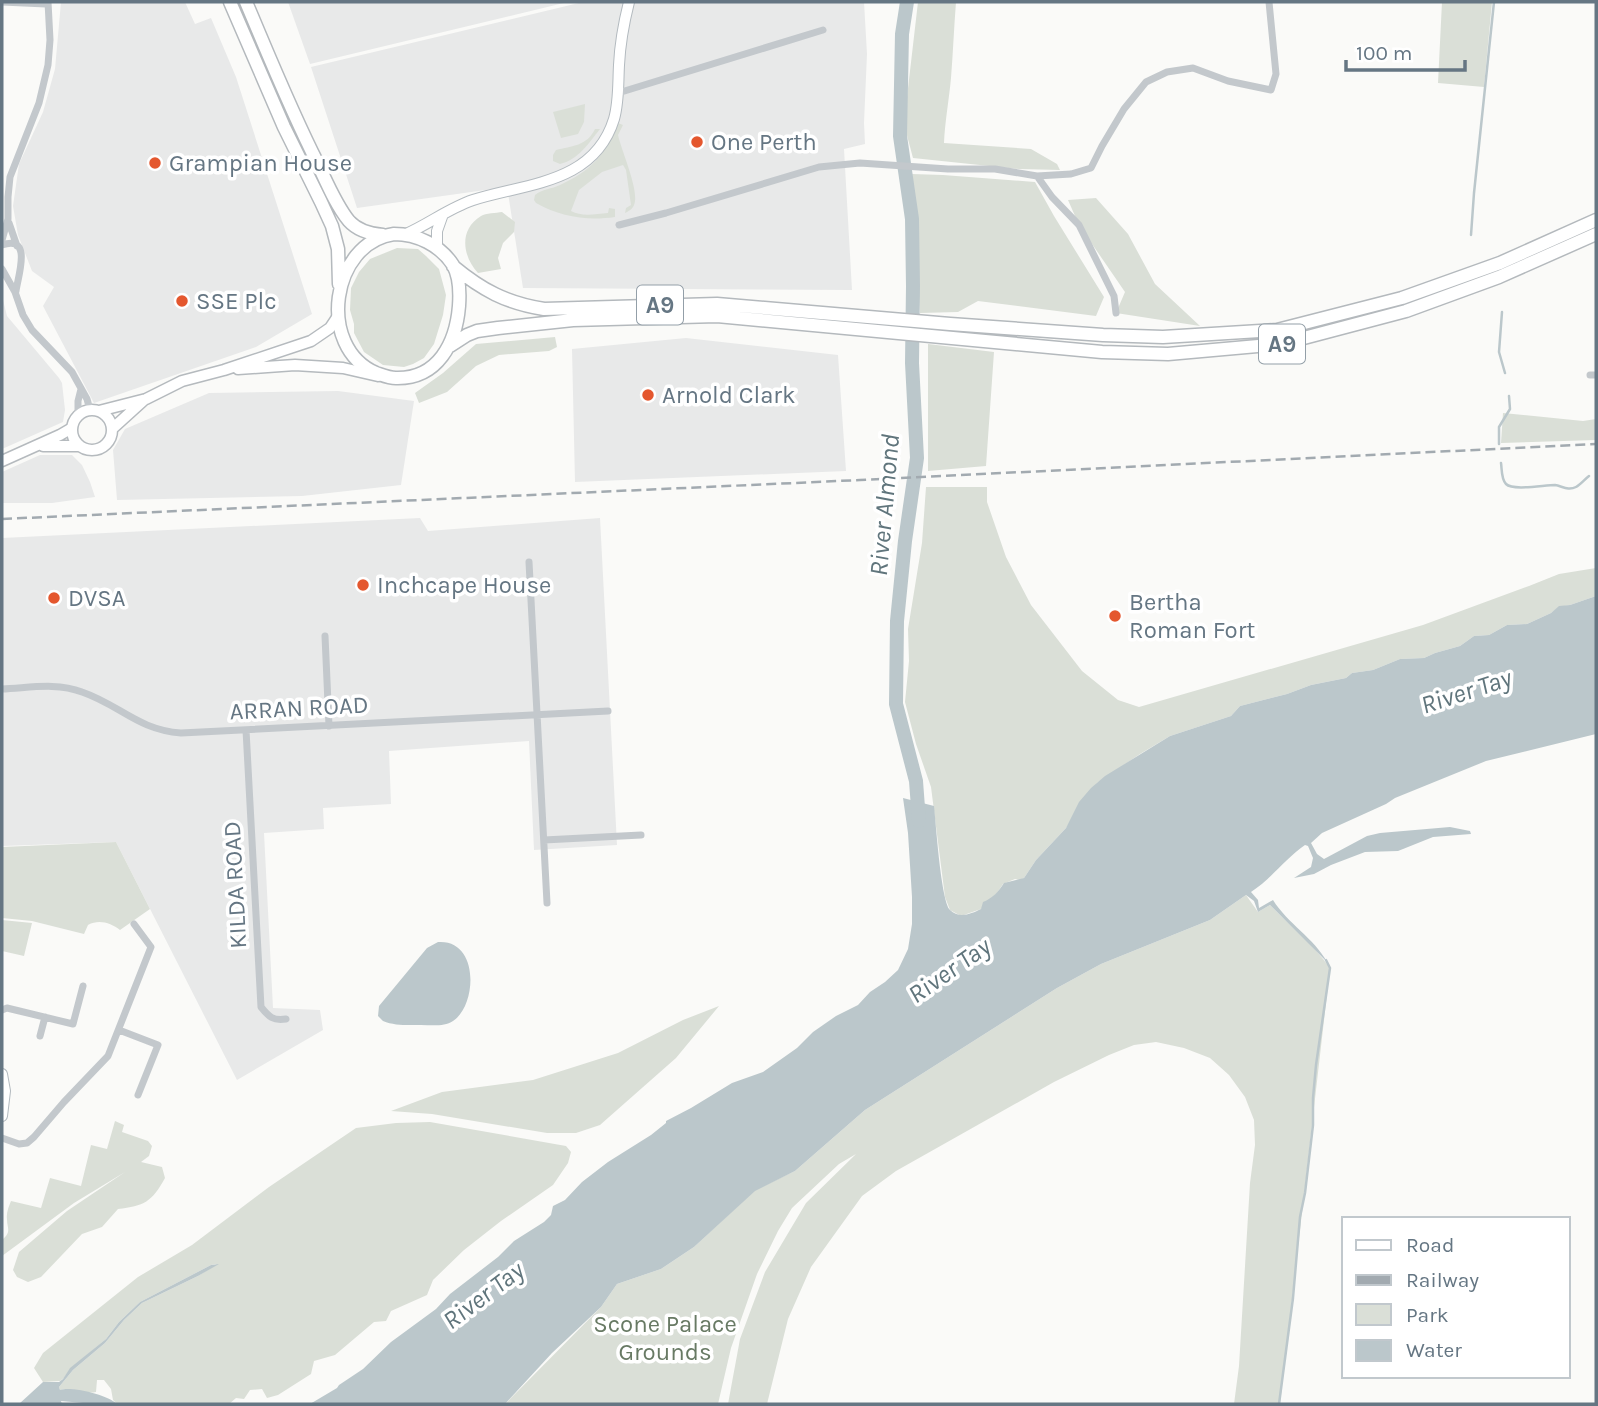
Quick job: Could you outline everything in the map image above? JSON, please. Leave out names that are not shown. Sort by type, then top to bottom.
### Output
[{"type":"highway","points":[[230,2],[284,127],[331,226],[338,249],[340,295]]},
{"type":"highway","points":[[246,2],[298,125],[349,221],[371,234],[417,236],[437,248],[453,265],[460,296],[450,346],[424,372],[411,377],[385,376],[363,366],[353,356],[343,338],[338,316],[344,277],[356,256],[383,236]]},
{"type":"highway","name":"A9","points":[[450,346],[478,331],[573,320],[717,316],[950,324],[1163,337],[1277,330],[1402,298],[1500,263],[1596,219]]},
{"type":"highway","name":"A9","points":[[453,265],[472,282],[496,296],[544,309],[717,304],[878,323],[949,338],[1102,352],[1168,354],[1281,344],[1406,311],[1499,277],[1596,234]]},
{"type":"main road","points":[[2,461],[72,428],[78,416],[146,399],[182,381],[311,341],[330,328],[338,316]]},
{"type":"main road","points":[[224,370],[295,365],[343,368],[385,376]]},
{"type":"main road","points":[[111,429],[146,399]]},
{"type":"main road","points":[[37,446],[80,446],[92,450],[102,447],[109,439],[111,429],[108,418],[94,411]]},
{"type":"main road","points":[[72,428],[74,438],[80,446]]},
{"type":"street","points":[[2,2],[47,3],[49,14],[48,65],[39,103],[10,177],[8,219],[2,243],[17,246]]},
{"type":"street","points":[[406,234],[472,200],[541,183],[576,169],[595,152],[606,137],[614,118],[620,48],[629,2]]},
{"type":"street","points":[[619,225],[666,214],[819,167],[860,163],[995,169],[1037,176],[1071,174],[1091,168],[1124,109],[1146,82],[1167,72],[1193,68],[1228,81],[1271,90],[1276,74],[1269,2]]},
{"type":"street","points":[[618,93],[823,30]]},
{"type":"street","points":[[1037,176],[1052,197],[1079,225],[1114,296],[1116,313]]},
{"type":"street","points":[[437,248],[437,231],[443,214]]},
{"type":"street","points":[[8,219],[23,258],[15,292]]},
{"type":"street","points":[[2,269],[12,271],[20,266]]},
{"type":"street","points":[[2,269],[32,330],[72,372],[94,411]]},
{"type":"street","points":[[78,416],[81,389]]},
{"type":"street","points":[[529,562],[547,903]]},
{"type":"street","points":[[325,636],[329,726]]},
{"type":"street","name":"ARRAN ROAD","points":[[2,689],[50,686],[70,688],[96,698],[147,726],[181,733],[608,711]]},
{"type":"street","name":"KILDA ROAD","points":[[246,730],[261,1007],[268,1017],[286,1019]]},
{"type":"street","points":[[544,840],[641,835]]},
{"type":"street","points":[[2,1138],[19,1144],[27,1143],[108,1056],[151,947],[134,924]]},
{"type":"street","points":[[2,1010],[7,1008],[74,1024],[83,986]]},
{"type":"street","points":[[40,1036],[45,1017]]},
{"type":"street","points":[[119,1030],[158,1045],[138,1095]]},
{"type":"street","points":[[2,1074],[5,1091],[2,1116]]},
{"type":"shaded area","points":[[61,2],[185,2],[195,24],[211,18],[236,77],[312,314],[256,347],[94,403],[43,306],[54,287],[32,271],[18,235],[13,206],[19,164],[43,112],[55,69]]},
{"type":"shaded area","points":[[288,2],[568,2],[310,64]]},
{"type":"shaded area","points":[[583,2],[864,2],[867,54],[865,144],[844,149],[852,290],[523,288],[507,187],[357,208],[311,67]]},
{"type":"shaded area","points":[[2,296],[7,316],[62,383],[65,410],[63,422],[2,449]]},
{"type":"shaded area","points":[[686,338],[838,355],[846,471],[575,482],[572,349]]},
{"type":"shaded area","points":[[338,391],[414,401],[401,485],[302,496],[117,500],[113,450],[125,429],[209,393]]},
{"type":"shaded area","points":[[40,455],[72,455],[82,465],[95,497],[52,503],[2,503],[2,472]]},
{"type":"shaded area","points":[[420,518],[428,531],[600,518],[617,845],[534,850],[529,741],[389,751],[391,804],[323,808],[324,829],[264,833],[273,1008],[320,1010],[323,1030],[237,1080],[116,842],[2,846],[2,538]]},
{"type":"green space","points":[[918,2],[956,2],[944,143],[1031,149],[1057,164],[1060,170],[1019,169],[913,158],[905,128],[905,114]]},
{"type":"green space","points":[[1442,2],[1492,2],[1484,87],[1438,83]]},
{"type":"green space","points":[[585,104],[584,122],[578,134],[561,138],[553,112]]},
{"type":"green space","points":[[618,123],[623,125],[618,135],[634,186],[635,201],[632,208],[625,213],[626,208],[631,205],[623,165],[602,172],[579,190],[571,211],[580,214],[608,213],[609,208],[615,209],[615,217],[574,217],[536,203],[535,195],[571,180],[589,167],[603,153]]},
{"type":"green space","points":[[595,129],[600,129],[578,155],[560,164],[553,161],[556,150],[583,142]]},
{"type":"green space","points":[[912,174],[1035,182],[1104,297],[1096,316],[978,301],[958,312],[920,313]]},
{"type":"green space","points":[[1096,198],[1128,234],[1155,284],[1200,326],[1116,313],[1125,292],[1079,225],[1068,200]]},
{"type":"green space","points":[[502,212],[515,222],[514,232],[503,243],[498,258],[501,269],[478,273],[466,252],[466,236],[481,216]]},
{"type":"green space","points":[[397,248],[418,249],[426,256],[439,269],[446,295],[434,344],[424,358],[404,367],[383,365],[364,352],[354,333],[350,310],[351,288],[359,272],[370,259]]},
{"type":"green space","points":[[555,337],[557,347],[549,351],[499,355],[476,366],[447,392],[419,403],[415,393],[476,344]]},
{"type":"green space","points":[[928,344],[994,352],[986,466],[928,471]]},
{"type":"green space","points":[[1503,413],[1583,421],[1596,419],[1596,440],[1501,443]]},
{"type":"green space","points":[[926,487],[987,487],[987,502],[1006,557],[1031,605],[1082,671],[1118,700],[1139,707],[1423,625],[1559,574],[1596,568],[1596,596],[1559,607],[1527,624],[1507,625],[1489,635],[1474,636],[1460,646],[1424,658],[1400,659],[1373,670],[1352,673],[1346,678],[1311,685],[1240,706],[1231,716],[1170,736],[1097,783],[1066,828],[1036,860],[1024,878],[1003,884],[981,909],[961,916],[950,910],[945,897],[931,787],[905,702],[909,661],[908,629],[922,543]]},
{"type":"green space","points":[[116,842],[150,909],[120,930],[109,924],[96,922],[88,925],[84,934],[32,921],[2,918],[2,847]]},
{"type":"green space","name":"Scone Palace Grounds","points":[[1246,895],[1258,912],[1270,905],[1330,968],[1280,1404],[1234,1404],[1255,1145],[1254,1120],[1245,1097],[1229,1075],[1210,1058],[1184,1048],[1156,1042],[1134,1045],[1054,1082],[896,1171],[862,1196],[811,1267],[788,1319],[767,1404],[728,1404],[740,1339],[765,1272],[806,1203],[856,1154],[839,1164],[792,1208],[778,1231],[757,1274],[731,1348],[718,1404],[505,1404],[601,1307],[617,1284],[661,1269],[694,1247],[755,1190],[795,1171],[865,1110],[1057,988],[1101,964],[1210,920]]},
{"type":"green space","points":[[2,920],[32,923],[24,956],[2,951]]},
{"type":"green space","points":[[719,1006],[676,1058],[600,1125],[576,1133],[547,1133],[432,1114],[391,1111],[442,1092],[533,1080],[618,1053],[683,1020]]},
{"type":"green space","points":[[115,1121],[124,1125],[122,1132],[148,1141],[152,1146],[149,1156],[141,1162],[162,1167],[165,1178],[160,1186],[151,1198],[134,1206],[118,1209],[102,1227],[82,1234],[41,1277],[28,1282],[17,1277],[13,1270],[19,1252],[67,1211],[125,1172],[74,1203],[2,1256],[2,1240],[8,1232],[7,1214],[11,1201],[41,1208],[50,1178],[81,1186],[91,1145],[107,1149]]},
{"type":"green space","points":[[430,1122],[566,1146],[571,1152],[568,1163],[553,1185],[464,1250],[433,1280],[427,1295],[391,1311],[386,1321],[374,1322],[335,1355],[314,1361],[311,1374],[278,1395],[267,1398],[262,1389],[250,1390],[244,1399],[236,1398],[229,1404],[117,1404],[104,1380],[97,1380],[96,1392],[60,1390],[59,1387],[73,1370],[105,1343],[142,1303],[217,1264],[140,1302],[106,1339],[70,1369],[64,1378],[60,1381],[43,1382],[34,1368],[43,1353],[138,1277],[192,1245],[269,1187],[356,1128]]},
{"type":"water","name":"River Tay","points":[[1596,596],[1596,734],[1486,761],[1395,798],[1322,833],[1311,843],[1317,854],[1324,859],[1367,836],[1380,833],[1450,827],[1470,831],[1471,834],[1433,837],[1398,851],[1365,852],[1314,874],[1294,878],[1311,867],[1313,858],[1305,845],[1251,892],[1258,900],[1259,908],[1273,900],[1322,953],[1327,962],[1270,905],[1258,912],[1254,901],[1246,895],[1210,920],[1101,964],[1057,988],[865,1110],[795,1171],[755,1191],[694,1247],[661,1269],[617,1284],[601,1307],[552,1353],[505,1404],[310,1404],[363,1369],[391,1342],[436,1309],[450,1294],[498,1257],[514,1241],[544,1222],[551,1215],[553,1206],[565,1200],[582,1182],[608,1162],[651,1135],[666,1121],[732,1083],[763,1072],[797,1048],[813,1032],[858,1005],[898,970],[908,949],[912,924],[908,833],[903,798],[934,806],[947,903],[954,913],[969,914],[981,909],[983,902],[990,899],[1004,883],[1024,878],[1036,860],[1066,828],[1079,802],[1091,788],[1105,776],[1170,736],[1231,716],[1240,706],[1311,685],[1346,678],[1352,673],[1373,670],[1400,659],[1424,658],[1460,646],[1474,636],[1489,635],[1507,625],[1527,624],[1551,613],[1559,606]]},
{"type":"water","points":[[438,942],[452,944],[468,962],[470,989],[461,1013],[453,1021],[442,1025],[402,1025],[383,1021],[378,1016],[379,1006],[427,948]]},
{"type":"water","points":[[219,1264],[142,1303],[59,1387],[60,1390],[81,1390],[117,1404],[61,1401],[62,1404],[19,1404],[43,1382],[59,1382],[63,1379],[70,1368],[106,1339],[140,1302],[211,1265]]},
{"type":"waterway","name":"River Almond","points":[[907,2],[902,34],[900,136],[912,219],[912,363],[917,458],[897,621],[896,704],[916,781],[919,821]]},
{"type":"waterway","points":[[1471,235],[1494,2]]},
{"type":"waterway","points":[[1502,312],[1499,352],[1505,373]]},
{"type":"waterway","points":[[1499,444],[1499,427],[1510,409],[1509,396]]},
{"type":"waterway","points":[[1501,463],[1504,482],[1515,487],[1555,485],[1573,488],[1589,476]]},
{"type":"waterway","points":[[1279,1404],[1313,1125],[1316,1065],[1330,968],[1326,960]]},
{"type":"railway","points":[[2,519],[1596,444]]},
{"type":"place","name":"One Perth","points":[[697,142]]},
{"type":"place","name":"Grampian House","points":[[155,163]]},
{"type":"place","name":"SSE Plc","points":[[182,301]]},
{"type":"place","name":"Arnold Clark","points":[[648,395]]},
{"type":"place","name":"Inchcape House","points":[[363,585]]},
{"type":"place","name":"DVSA","points":[[54,598]]},
{"type":"place","name":"Bertha Roman Fort","points":[[1115,616]]}]
